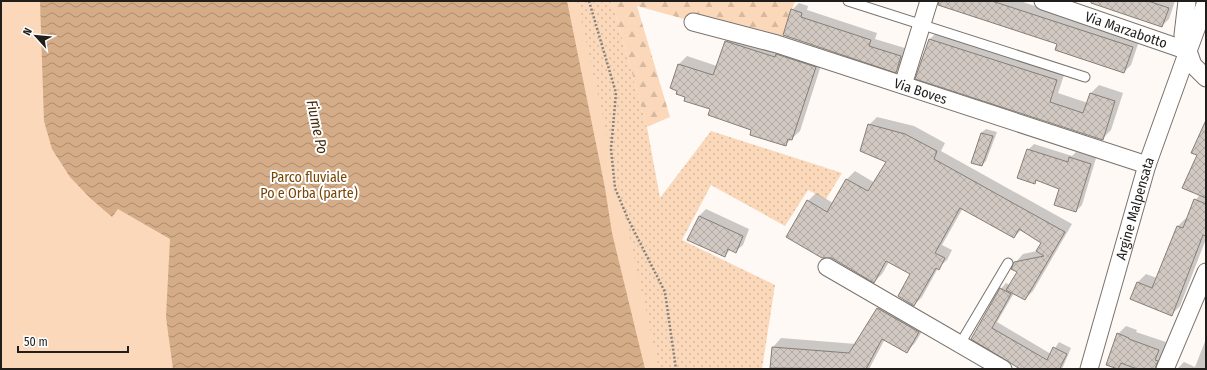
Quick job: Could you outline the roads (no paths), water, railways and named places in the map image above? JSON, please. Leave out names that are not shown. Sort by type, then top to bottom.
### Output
[{"type":"street","points":[[903,85],[929,1]]},
{"type":"street","name":"Via Marzabotto","points":[[1042,1],[1188,51]]},
{"type":"street","points":[[1187,1],[1183,35],[1193,65],[1206,78]]},
{"type":"street","name":"Argine Malpensata","points":[[1089,369],[1147,165],[1206,2]]},
{"type":"street","name":"Via Boves","points":[[693,22],[777,44],[1147,165]]},
{"type":"street","points":[[827,268],[1003,369]]},
{"type":"street","points":[[1165,369],[1206,272]]},
{"type":"lane","points":[[848,1],[921,26],[1085,77]]},
{"type":"lane","points":[[960,344],[1008,263]]},
{"type":"water","name":"Parco fluviale Po e Orba (parte)","points":[[40,1],[567,1],[605,188],[612,233],[645,369],[173,369],[166,317],[170,239],[118,209],[112,217],[90,198],[70,177],[52,149],[44,121]]},
{"type":"water label","name":"Fiume Po","points":[[317,127]]}]
